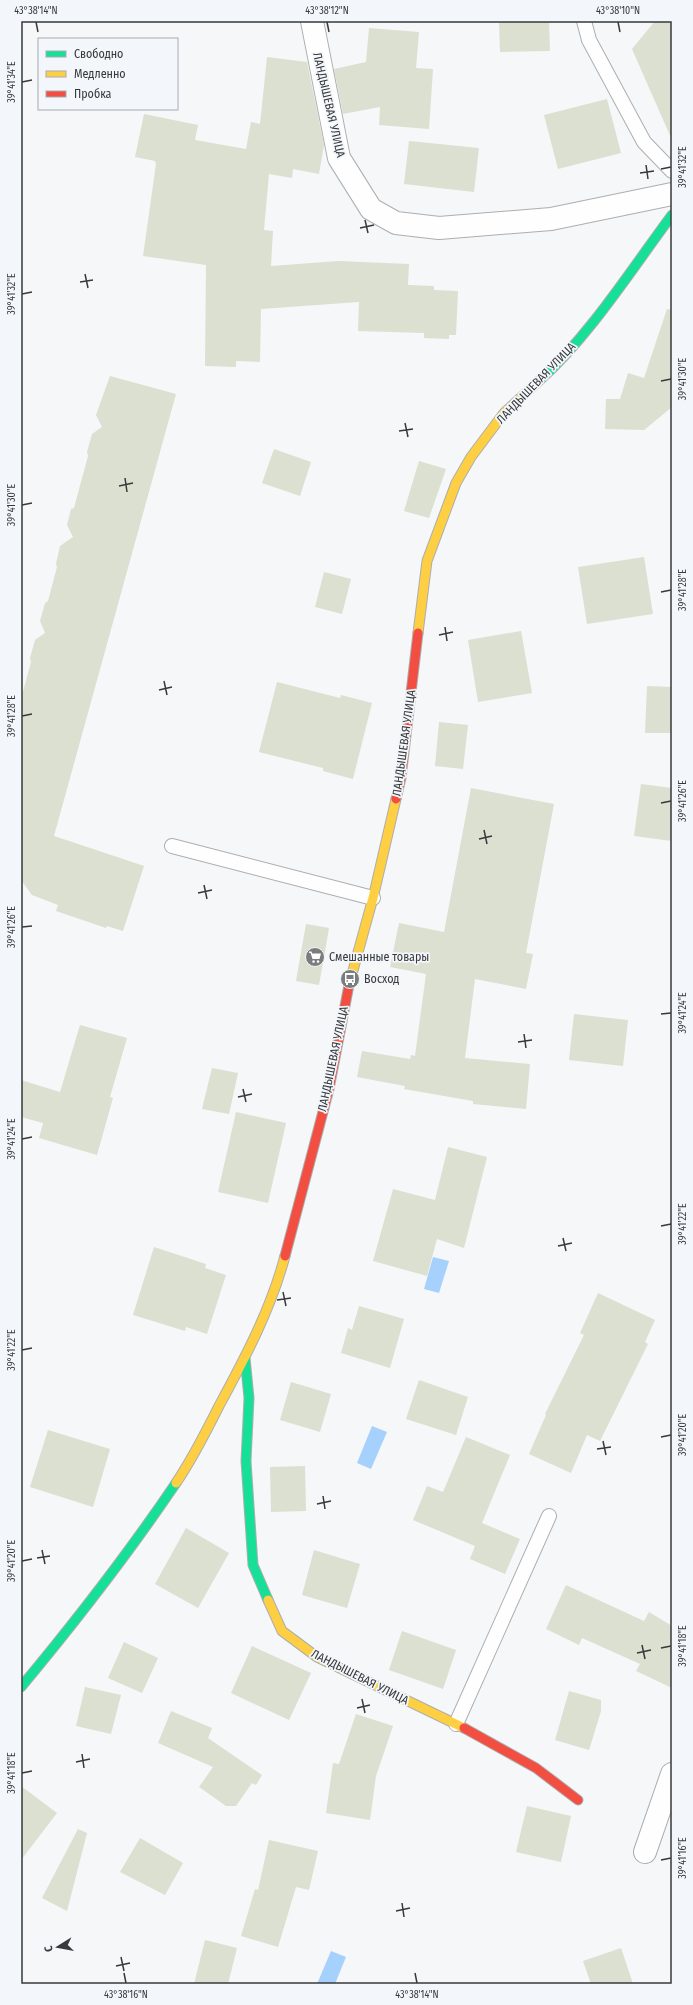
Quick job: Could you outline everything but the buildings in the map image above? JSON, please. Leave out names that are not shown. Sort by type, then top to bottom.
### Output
[{"type":"street","name":"ЛАНДЫШЕВАЯ УЛИЦА","points":[[312,21],[339,158],[371,210],[396,223],[439,228],[551,219],[672,194]]},
{"type":"street","name":"ЛАНДЫШЕВАЯ УЛИЦА","points":[[21,1687],[68,1631],[133,1546],[188,1465],[245,1358],[277,1285],[329,1089],[350,979],[373,898],[401,778],[427,561],[456,483],[470,457],[504,413],[561,361],[672,216]]},
{"type":"street","name":"ЛАНДЫШЕВАЯ УЛИЦА","points":[[245,1358],[249,1398],[246,1461],[253,1565],[282,1631],[317,1657],[456,1724],[536,1768],[578,1800]]},
{"type":"street","points":[[645,1852],[672,1774]]},
{"type":"lane","points":[[584,21],[589,40],[644,142],[672,171]]},
{"type":"lane","points":[[589,40],[592,21]]},
{"type":"lane","points":[[172,846],[373,898]]},
{"type":"lane","points":[[456,1724],[549,1516]]},
{"type":"water","points":[[433,1257],[449,1261],[439,1293],[424,1289]]},
{"type":"water","points":[[372,1426],[387,1432],[371,1469],[357,1463]]},
{"type":"water","points":[[331,1951],[346,1957],[335,1984],[317,1984]]},
{"type":"traffic: fast","points":[[540,380],[593,323],[672,215]]},
{"type":"traffic: fast","points":[[245,1358],[249,1398],[246,1461],[253,1565],[268,1600]]},
{"type":"traffic: fast","points":[[21,1687],[101,1587],[176,1483]]},
{"type":"traffic: slow","points":[[418,633],[427,561],[456,483],[471,457],[504,413],[540,380]]},
{"type":"traffic: slow","points":[[349,985],[373,898],[396,799]]},
{"type":"traffic: slow","points":[[176,1483],[199,1445],[248,1351],[265,1314],[285,1256]]},
{"type":"traffic: slow","points":[[268,1600],[282,1631],[317,1657],[464,1728]]},
{"type":"traffic: jam","points":[[396,799],[401,778],[418,633]]},
{"type":"traffic: jam","points":[[285,1256],[329,1089],[349,985]]},
{"type":"traffic: jam","points":[[464,1728],[536,1768],[578,1800]]},
{"type":"place","name":"Смешанные товары","points":[[315,957]]},
{"type":"place","name":"Восход","points":[[350,979]]}]
